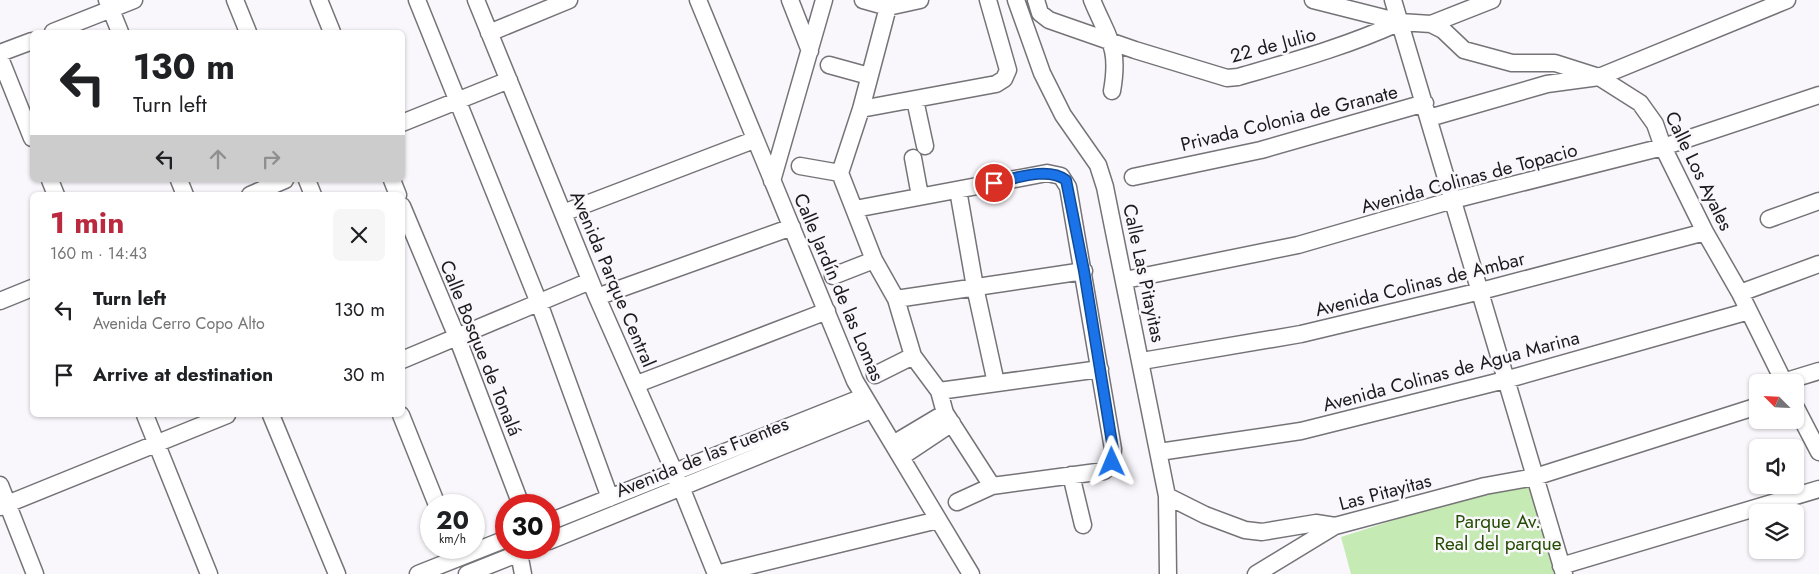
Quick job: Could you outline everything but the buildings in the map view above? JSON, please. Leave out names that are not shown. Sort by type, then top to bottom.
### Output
[{"type":"street","points":[[57,30],[109,5],[134,0]]},
{"type":"street","points":[[235,0],[247,30]]},
{"type":"street","points":[[319,0],[331,30]]},
{"type":"street","points":[[417,0],[456,101],[539,303],[610,498]]},
{"type":"street","name":"Avenida Parque Central","points":[[476,0],[590,282],[637,384],[716,574]]},
{"type":"street","points":[[489,33],[569,0]]},
{"type":"street","name":"Calle Jardín de las Lomas","points":[[698,0],[754,140],[867,403],[971,574]]},
{"type":"street","points":[[790,0],[810,51]]},
{"type":"street","points":[[772,181],[824,0]]},
{"type":"street","points":[[863,0],[888,7],[920,0]]},
{"type":"street","points":[[861,109],[996,84],[1007,76],[1008,70],[988,0]]},
{"type":"street","name":"Calle Las Pitayitas","points":[[1016,0],[1042,73],[1063,115],[1098,165],[1105,187],[1142,361],[1167,496],[1168,574]]},
{"type":"street","name":"22 de Julio","points":[[1036,0],[1040,13],[1049,20],[1227,78],[1238,77],[1337,47],[1370,36],[1400,22]]},
{"type":"street","points":[[1092,0],[1112,41],[1116,65],[1112,91]]},
{"type":"street","points":[[1312,0],[1400,22],[1431,24],[1492,0]]},
{"type":"street","points":[[1393,0],[1563,570],[1819,489]]},
{"type":"street","name":"Privada Colonia de Granate","points":[[1133,177],[1261,150],[1547,84],[1599,77],[1787,0]]},
{"type":"street","points":[[109,5],[119,30]]},
{"type":"street","points":[[888,7],[861,109],[840,173],[874,260],[896,299],[913,356],[939,391],[948,418],[992,486]]},
{"type":"street","name":"Calle Los Ayales","points":[[1431,24],[1443,30],[1464,50],[1512,63],[1555,63],[1599,77],[1640,103],[1654,124],[1663,147],[1706,232],[1740,293],[1780,374]]},
{"type":"street","points":[[0,53],[30,41]]},
{"type":"street","points":[[0,58],[30,133]]},
{"type":"street","points":[[830,65],[869,76]]},
{"type":"street","points":[[405,122],[509,80]]},
{"type":"street","name":"Avenida Colinas de Topacio","points":[[1124,280],[1298,246],[1453,200],[1663,147],[1819,96]]},
{"type":"street","points":[[915,100],[925,146]]},
{"type":"street","points":[[562,213],[754,140]]},
{"type":"street","points":[[913,158],[920,196]]},
{"type":"street","points":[[800,166],[840,173]]},
{"type":"street","points":[[855,209],[1047,173],[1061,176],[1068,187],[1084,271],[1113,449],[1112,462],[1104,471],[992,486],[957,502]]},
{"type":"street","points":[[257,192],[280,182]]},
{"type":"street","points":[[958,190],[975,287],[996,383]]},
{"type":"street","points":[[1769,219],[1819,201]]},
{"type":"street","name":"Calle Bosque de Tonalá","points":[[405,213],[457,337],[517,494]]},
{"type":"street","points":[[597,297],[792,227]]},
{"type":"street","name":"Avenida Colinas de Ambar","points":[[1142,361],[1301,334],[1481,291],[1706,232]]},
{"type":"street","points":[[834,276],[874,260]]},
{"type":"street","points":[[1740,293],[1819,264]]},
{"type":"street","points":[[896,299],[1084,271]]},
{"type":"street","points":[[405,359],[590,282]]},
{"type":"street","points":[[0,301],[30,289]]},
{"type":"street","points":[[637,384],[827,311]]},
{"type":"street","name":"Avenida Colinas de Agua Marina","points":[[1159,452],[1301,431],[1505,380],[1749,311]]},
{"type":"street","points":[[875,375],[913,356]]},
{"type":"street","points":[[939,391],[1100,369]]},
{"type":"street","points":[[1804,376],[1819,371]]},
{"type":"street","name":"Avenida de las Fuentes","points":[[560,536],[677,480],[867,403]]},
{"type":"street","name":"Las Pitayitas","points":[[1256,574],[1335,526],[1485,486],[1535,477],[1749,409]]},
{"type":"street","points":[[146,417],[208,574]]},
{"type":"street","points":[[4,506],[223,417]]},
{"type":"street","points":[[272,417],[337,574]]},
{"type":"street","points":[[402,417],[433,494]]},
{"type":"street","points":[[897,450],[948,418]]},
{"type":"street","points":[[1804,423],[1819,452]]},
{"type":"street","points":[[1071,475],[1083,524]]},
{"type":"street","name":"Avenida de las Fuentes","points":[[560,518],[610,498],[677,480]]},
{"type":"street","points":[[0,485],[4,506],[35,574]]},
{"type":"street","points":[[1167,496],[1205,515],[1245,530],[1262,532],[1316,523],[1335,526]]},
{"type":"street","points":[[716,574],[749,570],[938,520]]},
{"type":"street","points":[[418,574],[446,559]]},
{"type":"street","points":[[460,559],[466,574],[504,559]]},
{"type":"street","points":[[523,574],[525,559]]},
{"type":"green space","name":"Parque Av. Real del parque","points":[[1528,477],[1554,574],[1351,574],[1341,537]]},
{"type":"route","points":[[994,183],[1047,173],[1056,174],[1066,180],[1084,271],[1113,449],[1112,462]]}]
